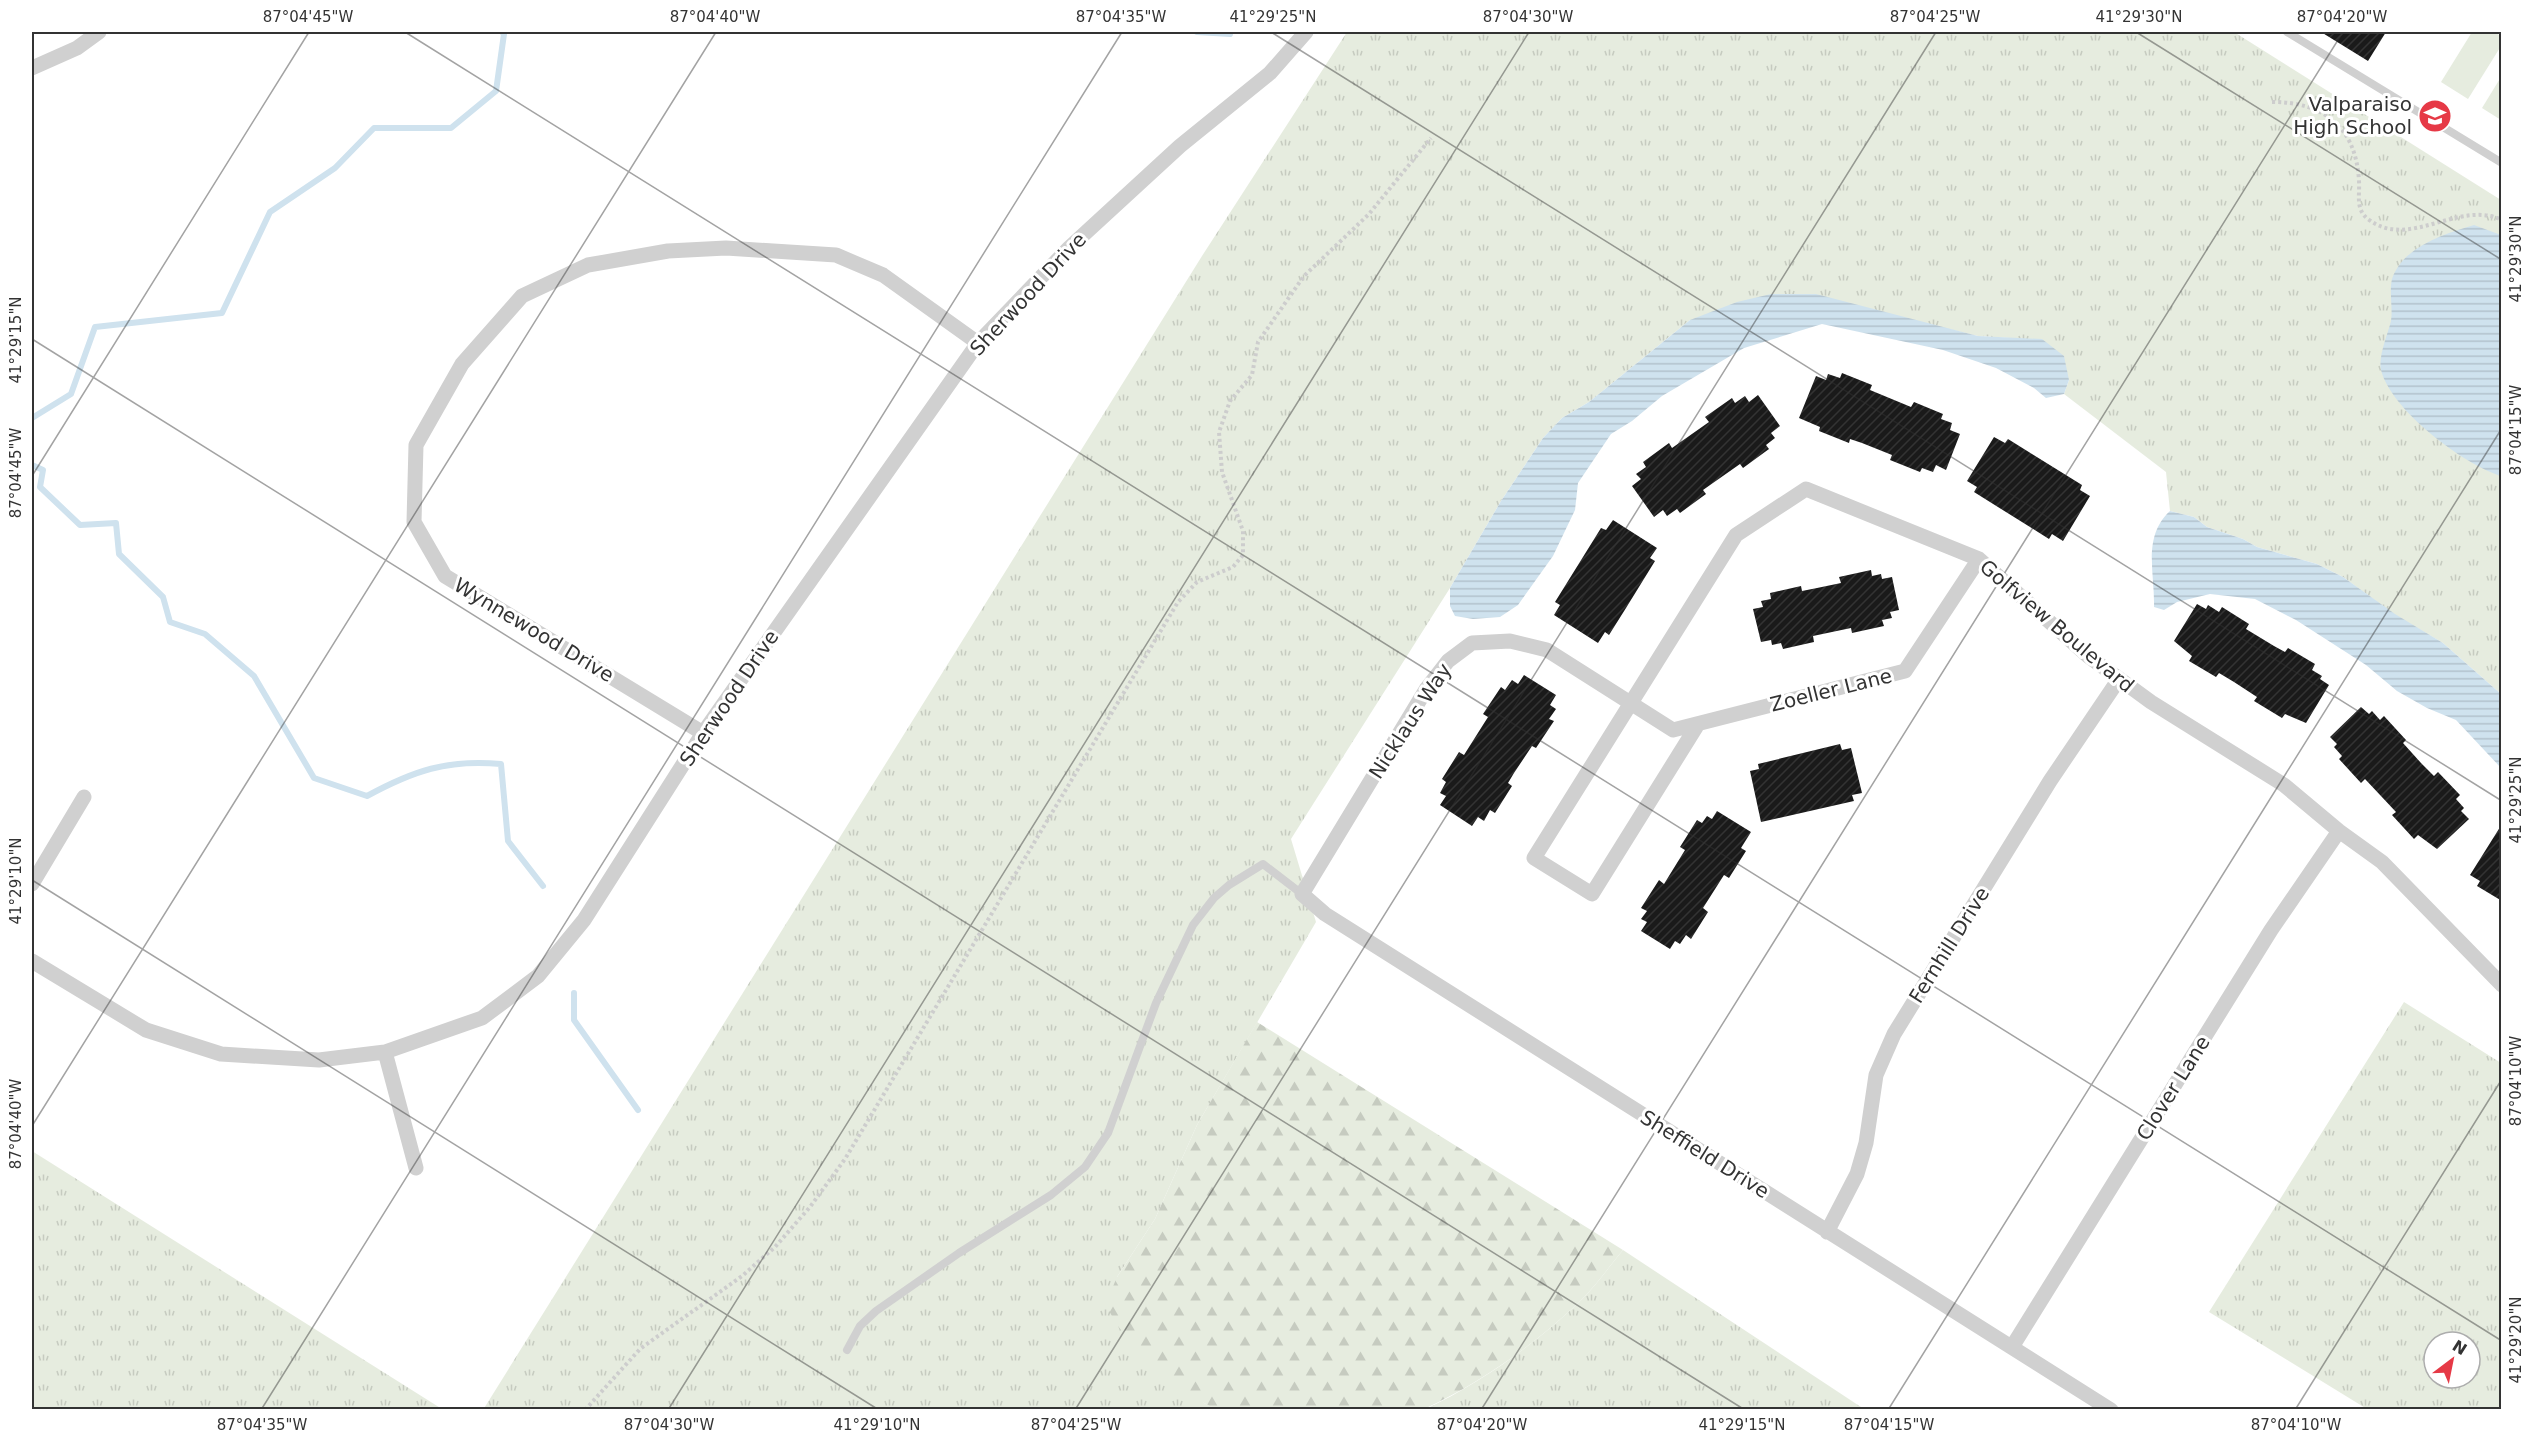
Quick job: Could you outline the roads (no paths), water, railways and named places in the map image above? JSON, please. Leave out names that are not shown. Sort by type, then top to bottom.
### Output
[{"type":"street","points":[[32,68],[77,48],[99,32]]},
{"type":"street","name":"Sherwood Drive","points":[[32,961],[146,1030],[221,1054],[319,1060],[386,1052],[482,1018],[538,976],[584,920],[703,733],[978,343],[1068,248],[1180,146],[1270,73],[1306,32]]},
{"type":"street","name":"Wynnewood Drive","points":[[703,733],[445,576],[414,522],[416,445],[462,364],[522,296],[588,265],[668,251],[726,248],[836,255],[883,275],[978,343]]},
{"type":"street","name":"Golfview Boulevard","points":[[1698,724],[1592,894],[1534,858],[1736,535],[1806,489],[1978,559],[2088,656],[2119,679],[2284,785],[2339,831],[2382,862],[2502,985]]},
{"type":"street","name":"Zoeller Lane","points":[[1630,704],[1673,730],[1905,671],[1978,559]]},
{"type":"street","name":"Nicklaus Way","points":[[1302,894],[1427,688],[1448,661],[1472,643],[1510,640],[1546,650],[1630,704]]},
{"type":"street","name":"Fernhill Drive","points":[[1827,1232],[1857,1174],[1866,1143],[1876,1075],[1894,1034],[2050,781],[2119,679]]},
{"type":"street","points":[[32,884],[84,797]]},
{"type":"street","name":"Clover Lane","points":[[2012,1347],[2271,930],[2339,831]]},
{"type":"street","name":"Sheffield Drive","points":[[1302,894],[1325,914],[2106,1408]]},
{"type":"street","points":[[386,1052],[416,1168]]},
{"type":"lane","points":[[2287,32],[2502,164]]},
{"type":"lane","points":[[847,1350],[860,1326],[876,1311],[959,1253],[1057,1191],[1093,1158],[1108,1133],[1169,971],[1193,925],[1214,898],[1229,885],[1263,864],[1302,894]]},
{"type":"water","points":[[2474,225],[2501,235],[2501,476],[2485,470],[2449,448],[2413,418],[2387,386],[2380,364],[2391,321],[2391,284],[2397,268],[2405,258],[2426,243]]},
{"type":"water","points":[[1771,294],[1816,294],[1978,336],[2042,339],[2064,356],[2069,380],[2064,394],[2046,398],[2034,388],[1996,368],[1943,350],[1822,324],[1744,348],[1662,396],[1632,421],[1611,434],[1578,483],[1575,510],[1553,556],[1518,605],[1500,617],[1473,619],[1455,616],[1450,606],[1450,588],[1501,501],[1543,438],[1562,418],[1589,402],[1690,320],[1737,302]]},
{"type":"water","points":[[2170,511],[2194,517],[2207,527],[2243,539],[2257,547],[2317,564],[2343,577],[2395,614],[2443,643],[2501,694],[2501,768],[2456,720],[2427,708],[2397,691],[2366,665],[2296,620],[2255,599],[2210,594],[2177,602],[2164,610],[2154,607],[2153,544],[2161,521]]},
{"type":"waterway","points":[[32,418],[71,394],[95,327],[222,313],[270,212],[335,168],[374,128],[451,128],[496,91],[504,34],[502,32]]},
{"type":"waterway","points":[[1197,32],[1230,34]]},
{"type":"waterway","points":[[32,465],[43,470],[40,487],[80,525],[116,523],[119,554],[163,597],[170,622],[205,634],[254,676],[314,778],[367,796],[415,774],[447,765],[501,764],[508,841],[543,886]]},
{"type":"waterway","points":[[574,993],[574,1020],[638,1110]]},
{"type":"place","name":"Valparaiso High School","points":[[2435,116]]}]
